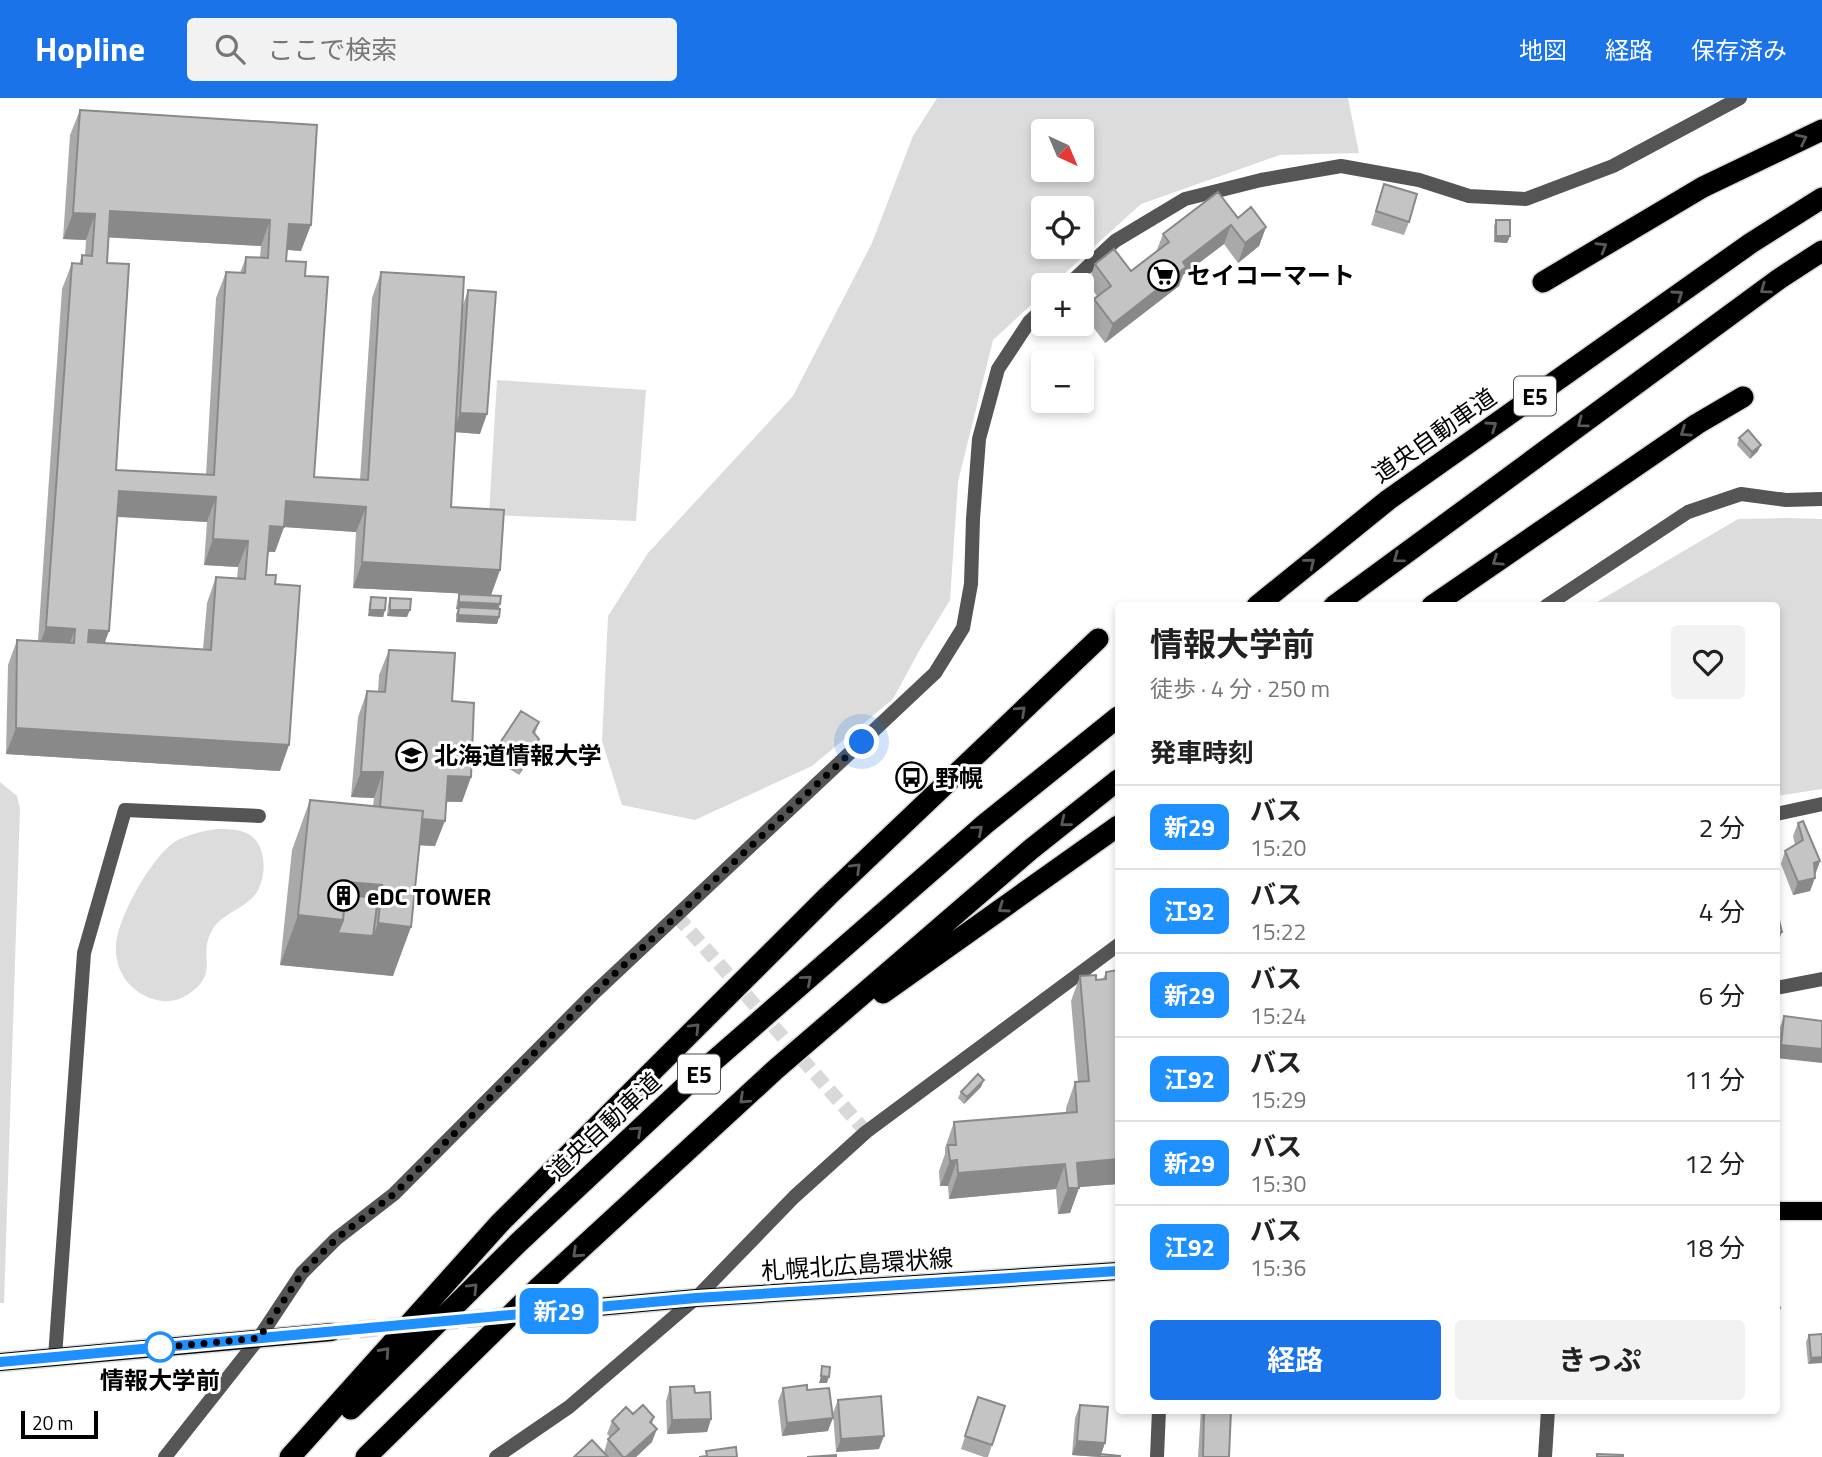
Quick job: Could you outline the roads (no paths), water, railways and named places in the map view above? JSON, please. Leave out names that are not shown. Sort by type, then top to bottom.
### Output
[{"type":"highway","points":[[1543,282],[1703,187],[1822,130]]},
{"type":"highway","name":"道央自動車道","points":[[1262,602],[1388,500],[1751,243],[1822,198]]},
{"type":"highway","name":"E5","points":[[1339,602],[1779,279],[1822,251]]},
{"type":"highway","points":[[1438,602],[1697,424],[1743,397]]},
{"type":"highway","points":[[290,1457],[509,1214],[828,896],[1098,639]]},
{"type":"highway","name":"道央自動車道","points":[[303,1457],[518,1242],[693,1079],[985,824],[1115,719]]},
{"type":"highway","name":"E5","points":[[366,1457],[538,1288],[776,1069],[1030,850],[1115,782]]},
{"type":"highway","points":[[776,1069],[1115,828]]},
{"type":"main road","points":[[1780,1211],[1822,1211]]},
{"type":"main road","name":"札幌北広島環状線","points":[[598,1307],[696,1298],[1115,1271]]},
{"type":"main road","points":[[0,1362],[332,1332]]},
{"type":"street","points":[[1081,273],[1115,241],[1185,199],[1261,180],[1341,166],[1419,180],[1469,196],[1526,199],[1613,166],[1740,98]]},
{"type":"street","points":[[165,1457],[259,1338],[302,1273],[336,1239],[394,1194],[593,994],[935,673],[963,628],[971,584],[979,439],[998,369],[1031,320]]},
{"type":"street","points":[[1552,602],[1688,512],[1741,494],[1786,500],[1822,499]]},
{"type":"street","points":[[1780,813],[1822,804]]},
{"type":"street","points":[[55,1357],[83,953],[125,810],[259,816]]},
{"type":"street","points":[[496,1457],[569,1407],[696,1298],[794,1197],[866,1132],[1115,947]]},
{"type":"street","points":[[1780,987],[1822,979]]},
{"type":"street","points":[[1157,1457],[1159,1414]]},
{"type":"street","points":[[1545,1457],[1548,1414]]},
{"type":"tunnel","points":[[677,916],[866,1132]]},
{"type":"tunnel","points":[[332,1332],[598,1307]]},
{"type":"place","name":"セイコーマート","points":[[1164,275]]},
{"type":"place","name":"北海道情報大学","points":[[411,755]]},
{"type":"place","name":"野幌","points":[[912,778]]},
{"type":"place","name":"eDC TOWER","points":[[344,896]]},
{"type":"place","name":"情報大学前","points":[[160,1347]]}]
